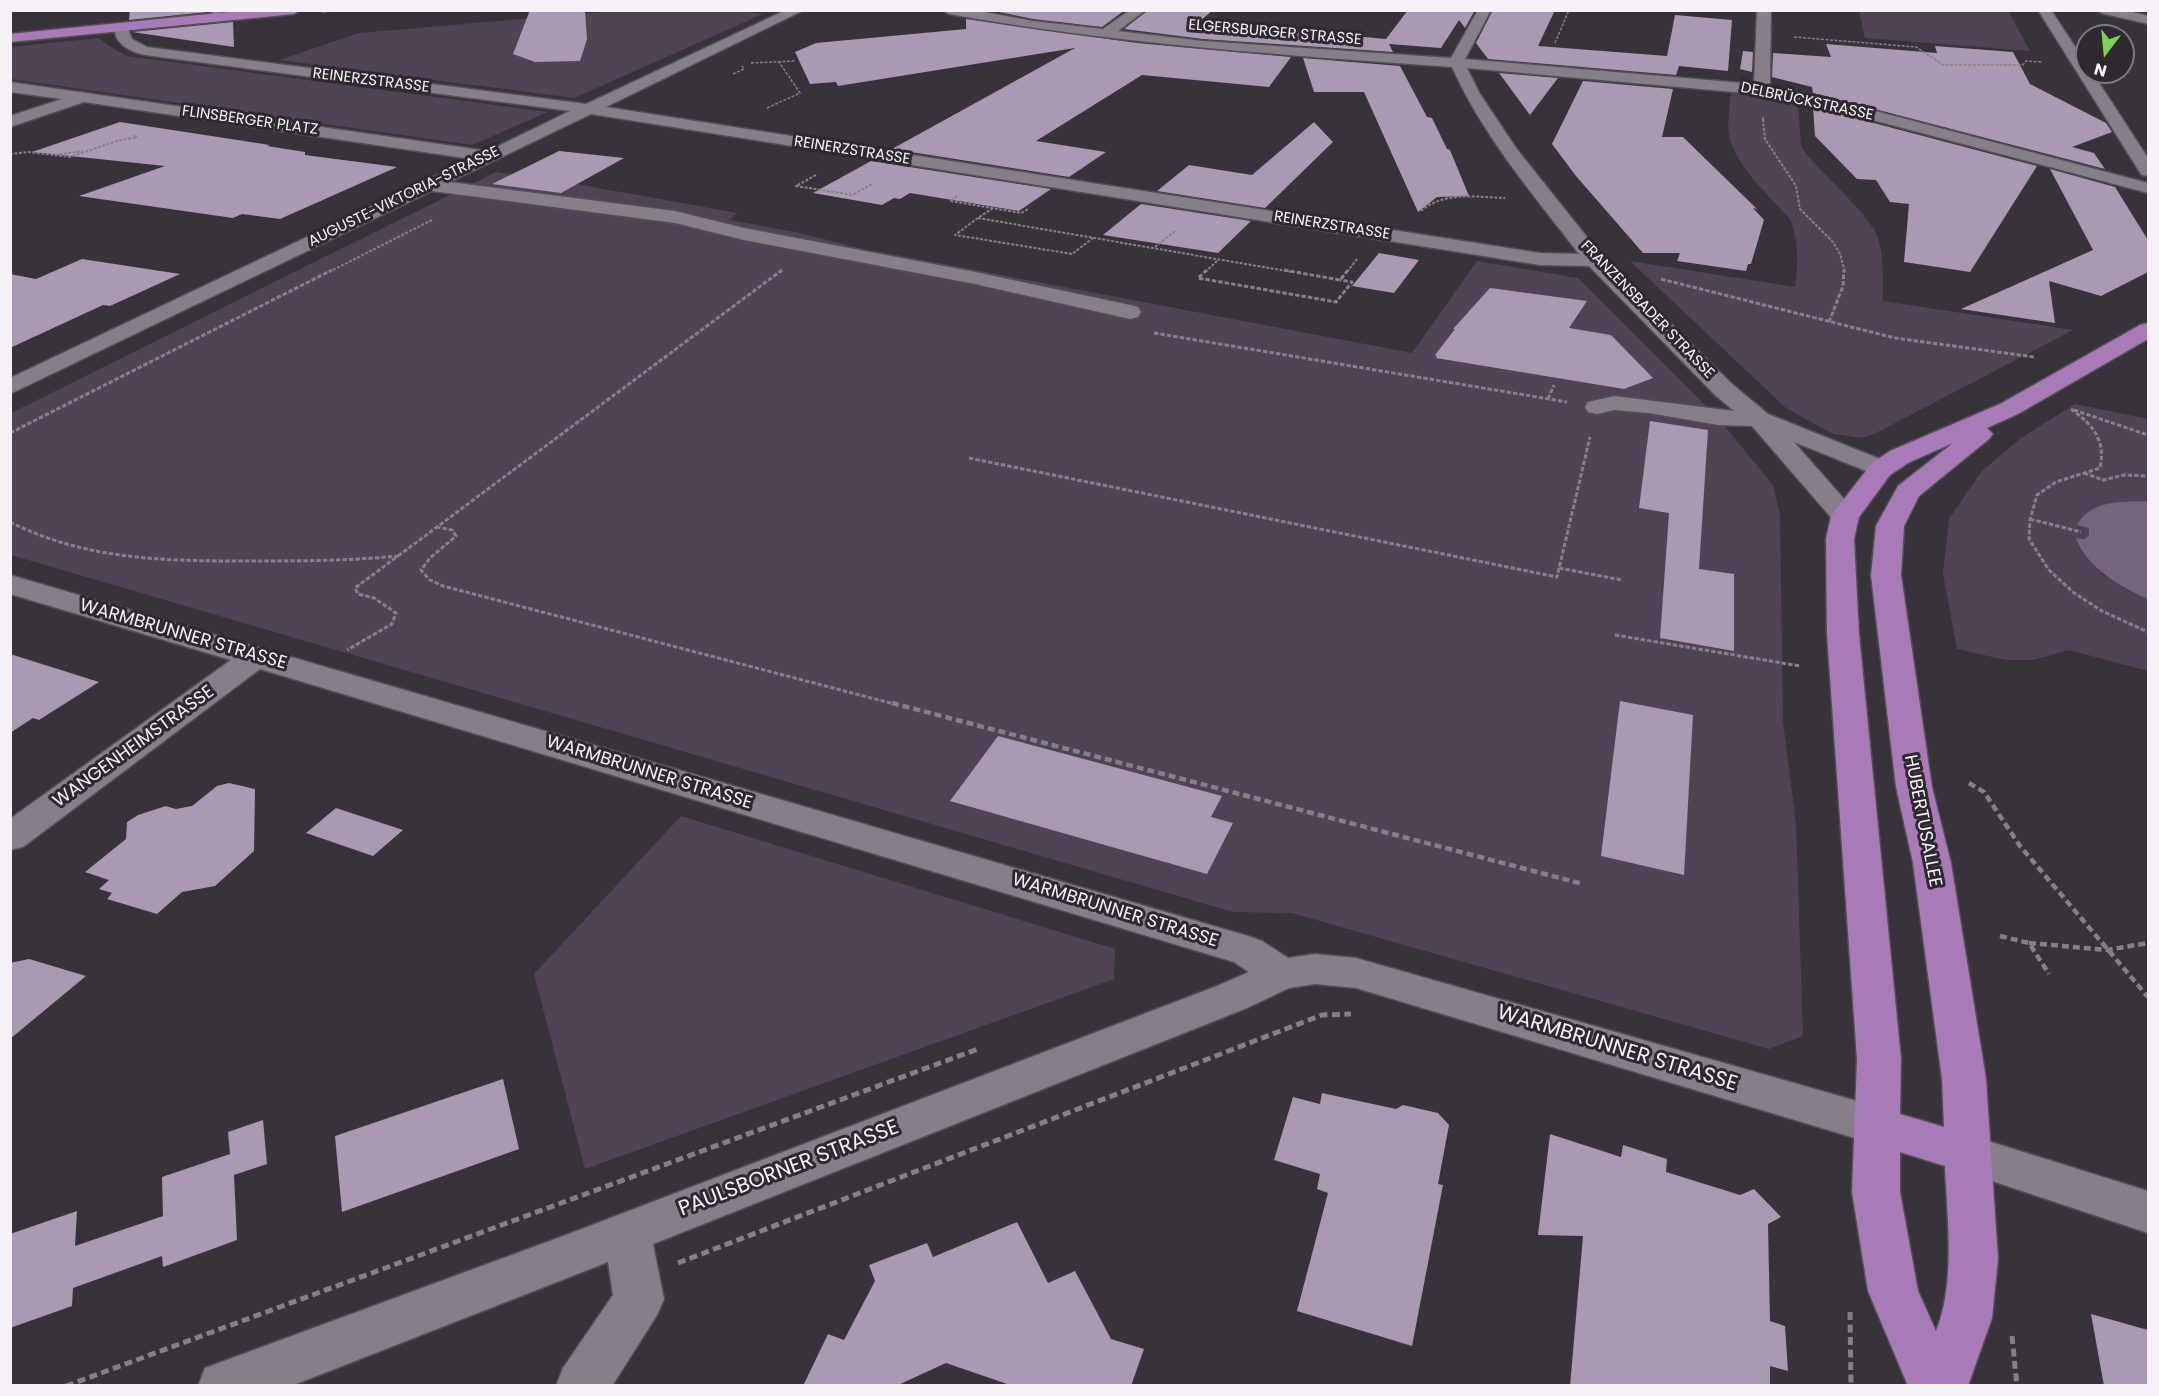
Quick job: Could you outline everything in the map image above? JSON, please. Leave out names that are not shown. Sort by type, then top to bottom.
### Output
[{"type":"main road","points":[[10,38],[294,10]]},
{"type":"main road","points":[[10,30],[217,11]]},
{"type":"main road","name":"HUBERTUSALLEE","points":[[1935,1386],[1893,1291],[1876,1192],[1877,1026],[1843,634],[1840,539],[1845,516],[1895,481],[2009,409],[2148,330]]},
{"type":"main road","name":"HUBERTUSALLEE","points":[[1941,1386],[1967,1318],[1973,1259],[1964,1080],[1932,862],[1914,787],[1886,575],[1899,457],[2009,409]]},
{"type":"main road","points":[[1878,1126],[1969,1154]]},
{"type":"street","name":"AUGUSTE-VIKTORIA-STRASSE","points":[[10,387],[798,10]]},
{"type":"street","name":"ELGERSBURGER STRASSE","points":[[949,10],[1033,25],[1247,48],[1457,62]]},
{"type":"street","points":[[1106,33],[1140,10]]},
{"type":"street","points":[[1457,62],[1461,50],[1485,10]]},
{"type":"street","points":[[1761,90],[1764,10]]},
{"type":"street","points":[[2044,10],[2148,183]]},
{"type":"street","points":[[2106,10],[2148,20]]},
{"type":"street","name":"REINERZSTRASSE","points":[[121,27],[124,42],[131,47],[145,51],[588,109],[1540,259],[1595,260]]},
{"type":"street","name":"DELBRÜCKSTRASSE","points":[[1457,62],[1713,83],[1813,99],[2148,183]]},
{"type":"street","name":"FRANZENSBADER STRASSE","points":[[1457,62],[1472,94],[1509,151],[1595,260],[1718,384],[1759,419],[1845,516]]},
{"type":"street","name":"FLINSBERGER PLATZ","points":[[10,87],[489,156]]},
{"type":"street","points":[[10,122],[82,97]]},
{"type":"street","points":[[429,185],[665,215],[744,234],[1130,312]]},
{"type":"street","points":[[1597,407],[1614,403],[1649,406],[1718,418],[1759,419]]},
{"type":"street","name":"FRANZENSBADER STRASSE","points":[[1759,419],[1895,481]]},
{"type":"street","name":"WARMBRUNNER STRASSE","points":[[10,584],[1248,951],[1282,974]]},
{"type":"street","name":"WANGENHEIMSTRASSE","points":[[10,838],[257,656]]},
{"type":"street","name":"PAULSBORNER STRASSE","points":[[224,1386],[627,1233],[1232,997],[1282,974],[1315,969],[1356,993]]},
{"type":"street","name":"WARMBRUNNER STRASSE","points":[[1356,993],[1878,1126]]},
{"type":"street","points":[[1969,1154],[2148,1212]]},
{"type":"street","points":[[582,1386],[639,1299],[627,1233]]},
{"type":"path","points":[[1554,44],[1569,10]]},
{"type":"path","points":[[1790,37],[1916,47],[1943,65],[2024,65],[2026,61],[2045,62]]},
{"type":"path","points":[[733,74],[744,69],[741,65],[795,61]]},
{"type":"path","points":[[758,112],[800,93],[779,62]]},
{"type":"path","points":[[1764,115],[1762,129],[1767,146],[1797,188],[1800,208],[1825,232],[1841,256],[1844,265],[1843,294],[1829,322]]},
{"type":"path","points":[[10,154],[29,152],[54,155],[87,151],[117,141],[137,138],[131,135],[141,131]]},
{"type":"path","points":[[816,175],[796,186],[852,195],[872,184]]},
{"type":"path","points":[[10,433],[486,193]]},
{"type":"path","points":[[1419,213],[1426,204],[1443,198],[1510,198]]},
{"type":"path","points":[[993,208],[955,235],[1072,255],[1094,238]]},
{"type":"path","points":[[978,218],[1219,259],[1352,282],[1336,302],[1198,278],[1219,259]]},
{"type":"path","points":[[345,651],[392,624],[396,613],[374,598],[358,594],[355,588],[814,247]]},
{"type":"path","points":[[1340,280],[1358,257]]},
{"type":"path","points":[[1655,278],[1705,288],[1829,322],[1930,345],[2035,357]]},
{"type":"path","points":[[969,458],[1557,578],[1597,407],[1147,332]]},
{"type":"path","points":[[1548,399],[1554,384]]},
{"type":"path","points":[[2148,435],[2066,407],[2087,420],[2097,432],[2104,454],[2100,468],[2056,482],[2037,495],[2030,519],[2028,538],[2048,570],[2072,593],[2113,618],[2148,632]]},
{"type":"path","points":[[2084,473],[2103,480],[2124,475],[2148,476]]},
{"type":"path","points":[[2030,519],[2081,532]]},
{"type":"path","points":[[10,522],[27,532],[78,548],[159,559],[207,562],[310,561],[398,556]]},
{"type":"path","points":[[436,527],[452,530],[456,536],[430,558],[421,570],[430,580],[443,586],[1583,884]]},
{"type":"path","points":[[1559,568],[1622,580]]},
{"type":"path","points":[[1615,635],[1800,666]]},
{"type":"path","points":[[1969,783],[1984,792],[2020,846],[2148,997]]},
{"type":"path","points":[[2000,936],[2029,943],[2107,950],[2148,943]]},
{"type":"path","points":[[2029,943],[2049,974]]},
{"type":"path","points":[[692,1258],[1322,1015],[1356,993]]},
{"type":"path","points":[[66,1386],[983,1047]]},
{"type":"shaded area","points":[[626,10],[727,10],[763,14],[574,98],[279,60],[359,33]]},
{"type":"shaded area","points":[[1859,11],[2008,11],[2030,51],[1865,38]]},
{"type":"shaded area","points":[[99,38],[127,56],[548,112],[472,145],[11,79],[11,47]]},
{"type":"shaded area","points":[[1731,92],[1798,105],[1801,145],[1807,155],[1866,218],[1877,236],[1882,260],[1883,301],[2073,330],[1863,438],[1833,434],[1786,408],[1630,261],[1795,287],[1797,253],[1793,227],[1790,219],[1745,168],[1732,146],[1728,125]]},
{"type":"shaded area","points":[[496,172],[738,213],[728,220],[796,232],[859,248],[1412,353],[1477,261],[1578,278],[1718,418],[1773,485],[1780,515],[1783,721],[1796,824],[1803,1036],[1769,1049],[1292,913],[1233,912],[11,555],[11,413]]},
{"type":"shaded area","points":[[2075,404],[2148,419],[2148,501],[2118,502],[2078,525],[2089,528],[2089,535],[2085,539],[2077,538],[2102,574],[2148,599],[2148,671],[2069,650],[2033,660],[2006,660],[1957,649],[1943,574],[1949,519],[1981,472],[2021,438]]},
{"type":"shaded area","points":[[2148,501],[2148,599],[2116,582],[2096,567],[2081,549],[2076,538],[2085,539],[2089,535],[2089,528],[2077,525],[2090,510],[2118,502]]},
{"type":"shaded area","points":[[681,816],[1115,949],[1114,979],[585,1169],[534,974]]},
{"type":"building","points":[[130,10],[207,10],[208,12],[129,20]]},
{"type":"building","points":[[530,10],[585,10],[587,39],[580,61],[535,62],[513,54]]},
{"type":"building","points":[[989,10],[1125,10],[1102,27],[1033,19]]},
{"type":"building","points":[[1148,10],[1213,10],[1199,22],[1386,39],[1408,10],[1475,10],[1465,28],[1459,20],[1441,48],[1389,44],[1393,52],[1203,39],[1124,29]]},
{"type":"building","points":[[1493,10],[1555,10],[1538,46],[1667,56],[1675,15],[1732,20],[1728,71],[1679,66],[1676,75],[1488,59],[1476,43]]},
{"type":"building","points":[[966,19],[1137,43],[1291,57],[1269,87],[1142,75],[1036,141],[1106,152],[1069,177],[892,149],[1075,48],[838,86],[836,82],[810,84],[795,52],[816,43],[966,29]]},
{"type":"building","points":[[233,22],[234,47],[132,32]]},
{"type":"building","points":[[1826,44],[1937,53],[1935,46],[2013,52],[2030,84],[2106,123],[2112,132],[2072,147],[2094,153],[2105,169],[1813,93],[1812,87],[1772,77],[1773,53],[1831,57]]},
{"type":"building","points":[[1743,51],[1753,52],[1752,72],[1740,69]]},
{"type":"building","points":[[1303,58],[1400,66],[1427,117],[1432,118],[1447,149],[1450,150],[1469,196],[1437,197],[1418,212],[1364,92],[1314,92]]},
{"type":"building","points":[[1499,73],[1558,78],[1530,115]]},
{"type":"building","points":[[1583,81],[1673,89],[1662,137],[1683,137],[1757,209],[1753,208],[1764,220],[1751,264],[1748,264],[1746,271],[1677,261],[1680,253],[1643,253],[1576,176],[1552,144]]},
{"type":"building","points":[[1813,107],[2037,166],[1970,272],[1904,262],[1909,204],[1890,202],[1876,180],[1857,179],[1815,136]]},
{"type":"building","points":[[120,122],[270,145],[267,146],[305,152],[305,155],[397,167],[280,219],[242,214],[233,218],[79,196],[165,166],[32,152]]},
{"type":"building","points":[[1314,122],[1333,142],[1265,208],[1157,191],[1189,165],[1252,175]]},
{"type":"building","points":[[559,151],[624,158],[561,193],[492,184]]},
{"type":"building","points":[[871,161],[1051,189],[1019,211],[910,193],[882,205],[813,193]]},
{"type":"building","points":[[2050,169],[2115,187],[2148,240],[2148,272],[2101,296],[2049,281],[2055,323],[1961,309],[2093,250]]},
{"type":"building","points":[[1141,204],[1251,221],[1218,253],[1103,235]]},
{"type":"building","points":[[1379,253],[1419,260],[1394,293],[1352,286]]},
{"type":"building","points":[[82,259],[180,274],[110,306],[103,305],[10,348],[10,274],[36,279]]},
{"type":"building","points":[[1490,288],[1587,301],[1569,328],[1611,335],[1653,378],[1624,389],[1436,358],[1435,355],[1455,329],[1453,329]]},
{"type":"building","points":[[1650,421],[1708,430],[1699,569],[1734,574],[1734,651],[1660,638],[1669,513],[1639,508]]},
{"type":"building","points":[[10,654],[99,682],[39,720],[33,718],[10,733]]},
{"type":"building","points":[[1620,701],[1693,715],[1684,875],[1601,856]]},
{"type":"building","points":[[998,736],[1222,796],[1211,817],[1233,823],[1207,874],[950,801]]},
{"type":"building","points":[[229,783],[255,789],[254,851],[215,886],[182,892],[157,914],[107,899],[112,893],[99,889],[109,880],[85,872],[126,839],[127,822],[138,815],[166,806],[176,809],[192,806],[217,786]]},
{"type":"building","points":[[336,808],[403,830],[373,856],[306,833]]},
{"type":"building","points":[[29,959],[86,976],[10,1039],[10,963]]},
{"type":"building","points":[[503,1079],[519,1149],[342,1212],[335,1136]]},
{"type":"building","points":[[1322,1093],[1396,1109],[1403,1105],[1438,1113],[1449,1125],[1438,1184],[1443,1185],[1412,1346],[1297,1311],[1328,1193],[1317,1189],[1320,1174],[1274,1160],[1293,1097],[1320,1104]]},
{"type":"building","points":[[263,1120],[267,1164],[234,1175],[237,1240],[163,1267],[162,1256],[73,1288],[72,1306],[10,1328],[10,1234],[77,1211],[75,1246],[163,1216],[162,1177],[230,1154],[228,1132]]},
{"type":"building","points":[[1550,1134],[1621,1157],[1623,1145],[1667,1159],[1666,1172],[1740,1195],[1754,1189],[1781,1217],[1768,1224],[1770,1321],[1785,1326],[1788,1371],[1770,1366],[1770,1386],[1570,1386],[1583,1236],[1538,1235]]},
{"type":"building","points":[[1017,1222],[1048,1283],[1075,1271],[1111,1339],[1144,1349],[1131,1386],[1013,1386],[946,1363],[896,1386],[803,1386],[828,1334],[844,1340],[875,1281],[869,1265],[927,1243],[933,1257]]},
{"type":"building","points":[[2091,1314],[2148,1330],[2148,1386],[2104,1386]]}]
